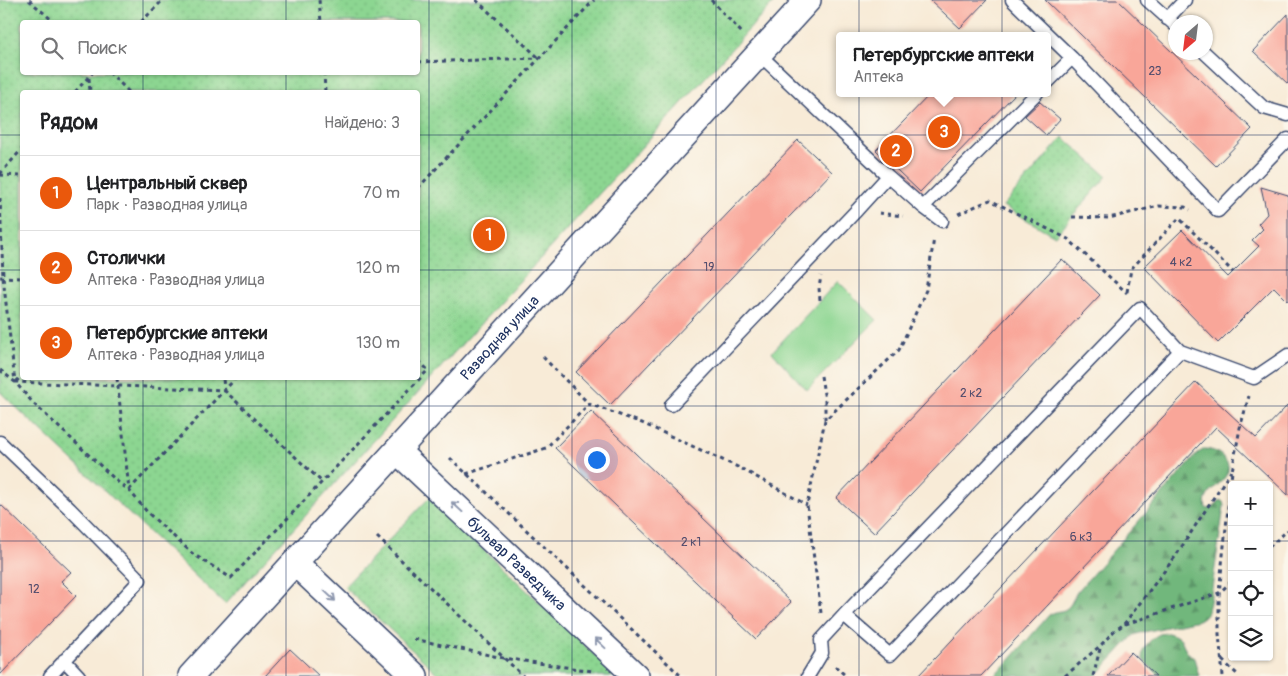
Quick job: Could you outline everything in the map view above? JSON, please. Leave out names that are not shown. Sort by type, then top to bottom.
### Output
[{"type":"street","name":"Разводная улица","points":[[191,676],[808,0]]},
{"type":"street","name":"бульвар Разведчика","points":[[397,451],[636,676]]},
{"type":"street","points":[[295,563],[415,676]]},
{"type":"lane","points":[[1012,0],[1045,32]]},
{"type":"lane","points":[[1147,0],[1168,19]]},
{"type":"lane","points":[[1175,15],[1185,0]]},
{"type":"lane","points":[[1051,38],[1218,211],[1288,139]]},
{"type":"lane","points":[[759,54],[888,176],[942,221]]},
{"type":"lane","points":[[1051,79],[1072,58]]},
{"type":"lane","points":[[1213,60],[1264,108],[1288,115]]},
{"type":"lane","points":[[923,207],[1033,97]]},
{"type":"lane","points":[[671,405],[888,176]]},
{"type":"lane","points":[[808,676],[822,652],[821,640],[1140,308],[1180,351],[1254,378],[1288,355]]},
{"type":"lane","points":[[844,615],[890,655],[1180,351]]},
{"type":"lane","points":[[0,442],[140,580],[50,676]]},
{"type":"lane","points":[[64,660],[79,676]]},
{"type":"path","points":[[29,0],[52,20]]},
{"type":"path","points":[[143,20],[162,0]]},
{"type":"path","points":[[319,0],[321,20]]},
{"type":"path","points":[[476,0],[539,58]]},
{"type":"path","points":[[420,186],[594,0]]},
{"type":"path","points":[[711,0],[744,35]]},
{"type":"path","points":[[420,62],[539,58]]},
{"type":"path","points":[[111,75],[127,90]]},
{"type":"path","points":[[324,75],[325,90]]},
{"type":"path","points":[[77,90],[89,77]]},
{"type":"path","points":[[89,77],[90,90]]},
{"type":"path","points":[[0,174],[20,151]]},
{"type":"path","points":[[0,174],[20,176]]},
{"type":"path","points":[[0,198],[2,277],[15,382]]},
{"type":"path","points":[[825,420],[899,350],[926,290],[936,227],[942,221],[990,200],[1068,239],[1127,293],[1140,308]]},
{"type":"path","points":[[857,210],[900,215],[909,218]]},
{"type":"path","points":[[1127,293],[1130,269],[1179,218],[1233,272]]},
{"type":"path","points":[[2,277],[20,278]]},
{"type":"path","points":[[543,357],[589,404],[642,423],[742,469],[807,505]]},
{"type":"path","points":[[420,362],[428,370],[420,378]]},
{"type":"path","points":[[0,370],[15,382],[34,404],[119,483],[129,490],[148,512],[193,554],[231,578],[419,380]]},
{"type":"path","points":[[15,382],[20,376]]},
{"type":"path","points":[[821,376],[825,400],[825,420],[807,505],[821,606],[821,640]]},
{"type":"path","points":[[1223,676],[1219,634],[1219,592],[1232,471],[1240,428],[1254,378]]},
{"type":"path","points":[[117,380],[129,490]]},
{"type":"path","points":[[223,380],[224,390]]},
{"type":"path","points":[[129,490],[234,380]]},
{"type":"path","points":[[15,382],[224,390],[322,482]]},
{"type":"path","points":[[466,474],[546,448],[589,404]]},
{"type":"path","points":[[450,458],[681,676]]},
{"type":"path","points":[[1123,625],[1175,557],[1232,471]]},
{"type":"path","points":[[1273,543],[1288,530]]},
{"type":"path","points":[[378,537],[522,676]]},
{"type":"path","points":[[1065,676],[1123,625],[1219,592],[1228,584]]},
{"type":"path","points":[[383,645],[400,636],[503,658],[601,672]]},
{"type":"path","points":[[1093,676],[1101,644]]},
{"type":"path","points":[[1222,660],[1239,676]]},
{"type":"green space","points":[[0,0],[776,0],[225,604],[0,392]]},
{"type":"green space","points":[[1063,137],[1107,176],[1055,236],[1003,206]]},
{"type":"green space","points":[[838,281],[877,320],[807,390],[772,352]]},
{"type":"green space","points":[[1205,449],[1223,457],[1228,465],[1228,472],[1225,478],[1209,494],[1206,501],[1206,508],[1209,509],[1220,500],[1224,506],[1210,602],[1205,615],[1198,620],[1134,635],[1096,676],[993,676],[1009,661],[1049,615],[1064,610],[1069,606],[1077,592],[1198,453]]},
{"type":"green space","points":[[429,498],[617,676],[440,676],[344,587]]},
{"type":"green space","points":[[1162,633],[1168,633],[1181,639],[1186,651],[1194,658],[1199,676],[1161,676],[1144,661],[1142,655],[1147,644]]},
{"type":"building","points":[[930,0],[987,0],[960,28]]},
{"type":"building","points":[[1045,0],[1118,0],[1168,48],[1168,60],[1180,60],[1252,129],[1216,166]]},
{"type":"building","points":[[1288,14],[1288,84],[1253,51]]},
{"type":"building","points":[[927,97],[1012,97],[920,192],[876,150]]},
{"type":"building","points":[[1040,102],[1060,119],[1046,135],[1025,116]]},
{"type":"building","points":[[798,140],[832,172],[610,405],[576,372]]},
{"type":"building","points":[[1261,187],[1288,195],[1288,301],[1274,287],[1218,343],[1144,267],[1182,230],[1228,277],[1259,246],[1252,240],[1263,229],[1258,224],[1267,214]]},
{"type":"building","points":[[1062,259],[1100,295],[874,533],[836,498]]},
{"type":"building","points":[[1196,382],[1256,438],[1288,405],[1288,495],[1216,427],[981,676],[918,676]]},
{"type":"building","points":[[591,411],[791,602],[756,639],[555,448]]},
{"type":"building","points":[[0,504],[71,572],[61,581],[76,596],[0,675]]},
{"type":"building","points":[[290,649],[319,676],[265,676]]},
{"type":"building","points":[[1131,652],[1156,676],[1108,676]]},
{"type":"place","name":"Петербургские аптеки","points":[[944,132]]},
{"type":"place","name":"Столички","points":[[896,151]]},
{"type":"place","name":"Центральный сквер","points":[[489,235]]}]
